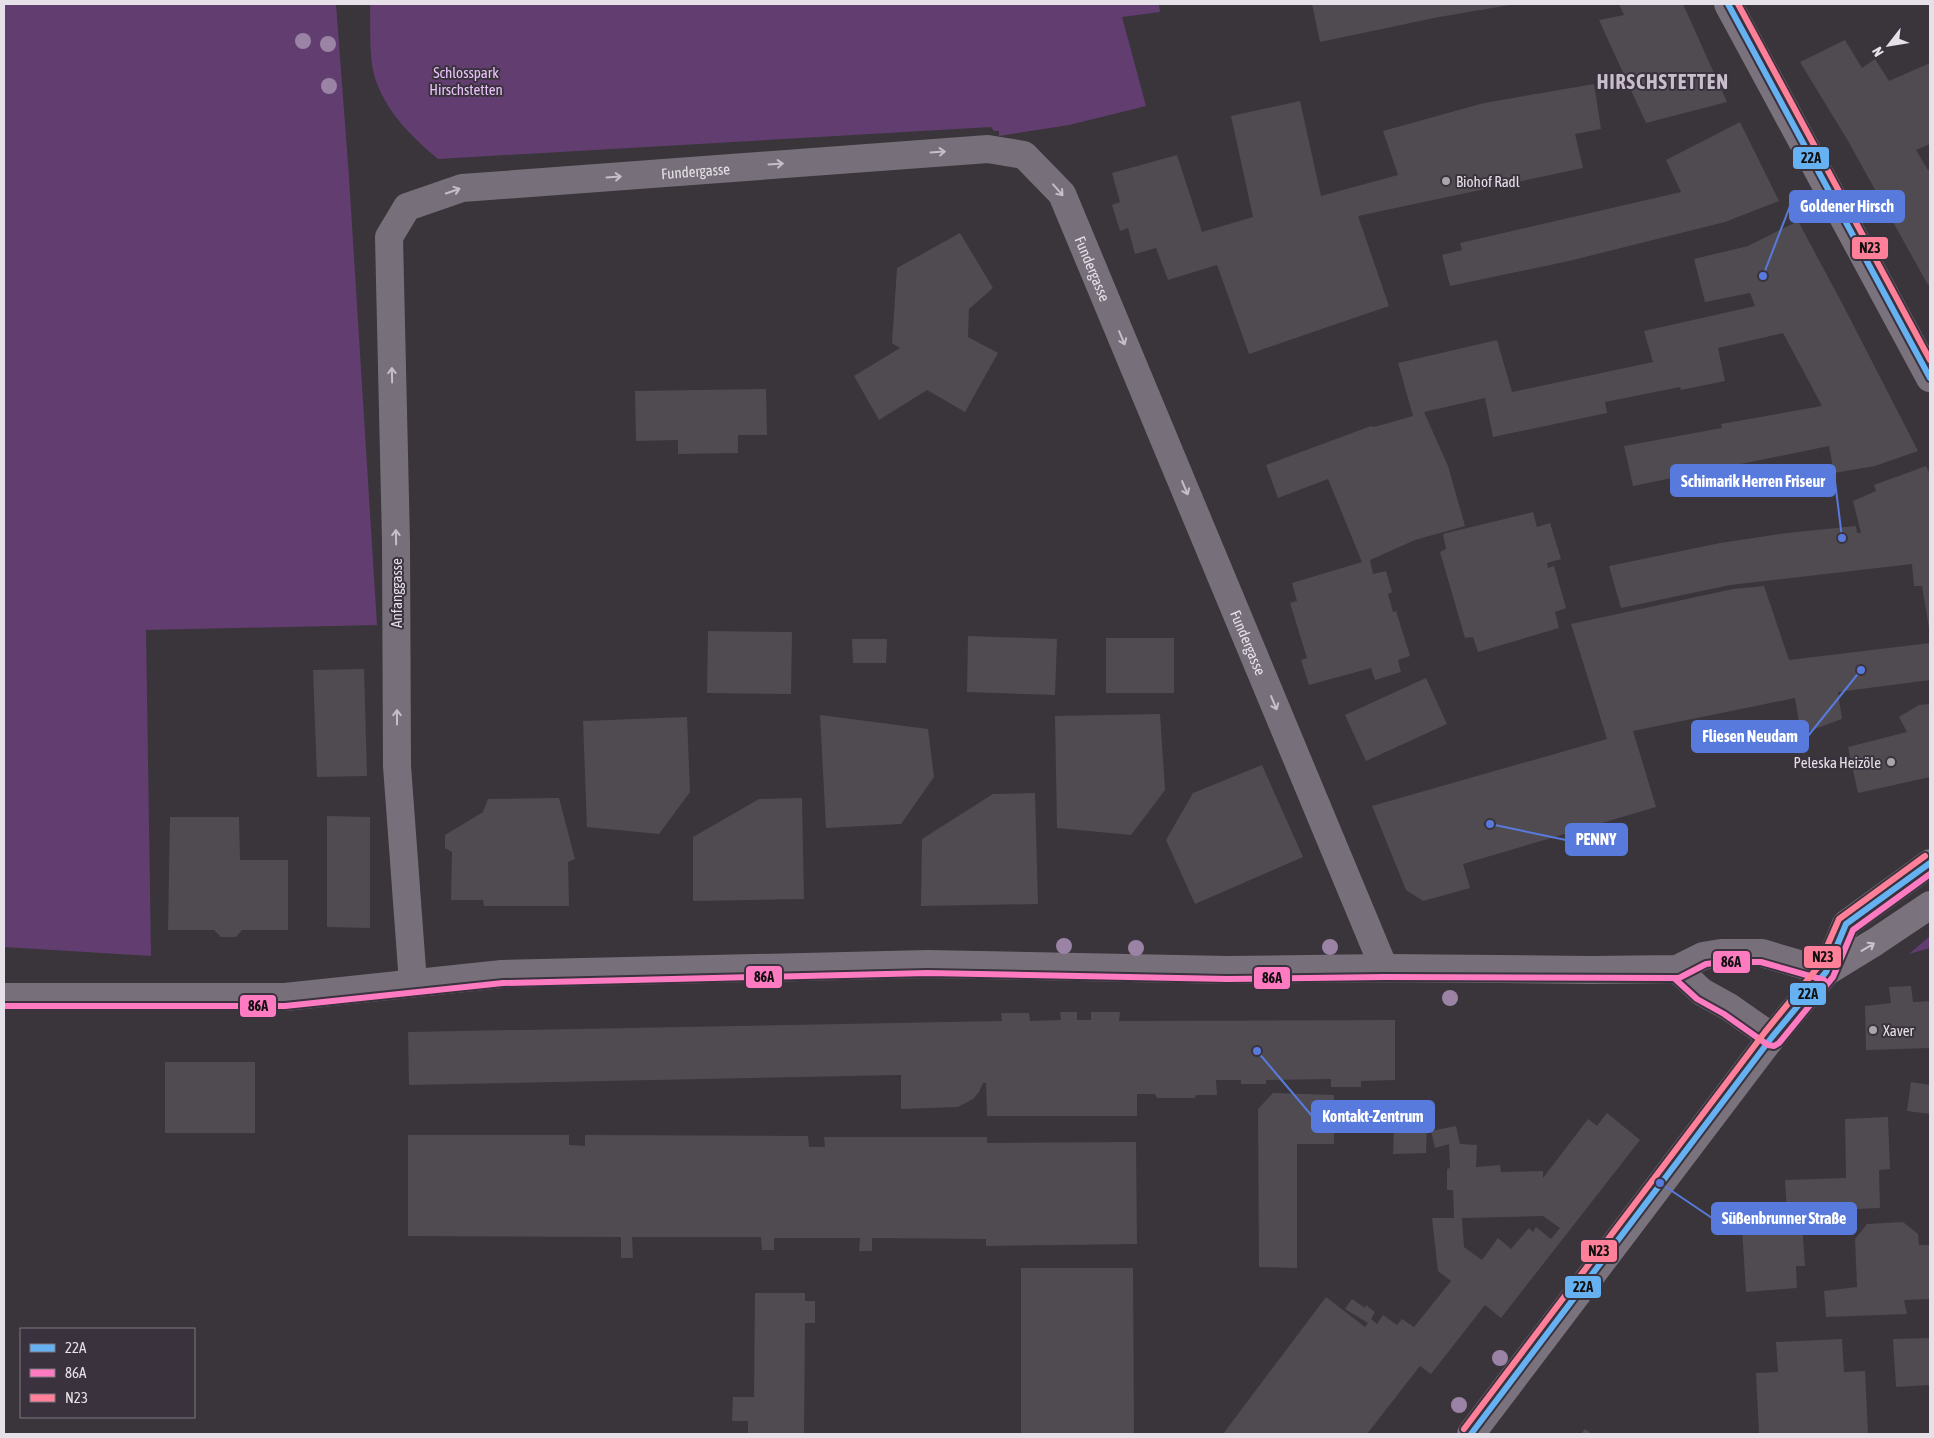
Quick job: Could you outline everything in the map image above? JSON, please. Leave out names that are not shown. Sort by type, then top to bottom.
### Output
[{"type":"main road","points":[[1728,4],[1930,378]]},
{"type":"main road","points":[[1471,1434],[1772,1037],[1826,972],[1846,924],[1930,863]]},
{"type":"main road","points":[[1826,972],[1876,942],[1930,905]]},
{"type":"street","name":"Fundergasse","points":[[407,207],[462,188],[988,148],[1024,155],[1062,194],[1384,968]]},
{"type":"street","name":"Anfanggasse","points":[[407,207],[389,237],[396,542],[397,766],[413,983]]},
{"type":"street","points":[[4,997],[285,998],[502,974],[928,964],[1228,970],[1384,968],[1677,969],[1703,956],[1721,953],[1762,953],[1826,972]]},
{"type":"street","points":[[1677,969],[1702,992],[1729,1007],[1772,1037]]},
{"type":"green space","points":[[4,4],[336,4],[349,177],[377,625],[146,630],[151,956],[4,947]]},
{"type":"green space","name":"Schlosspark Hirschstetten","points":[[370,4],[1159,4],[1160,12],[1122,17],[1146,106],[1069,125],[999,136],[999,131],[994,131],[991,127],[438,159],[402,124],[381,93],[373,72],[370,43]]},
{"type":"green space","points":[[1930,936],[1930,948],[1909,954]]},
{"type":"building","points":[[1312,4],[1510,5],[1439,17],[1320,42]]},
{"type":"building","points":[[1619,4],[1683,4],[1727,102],[1646,123],[1599,20],[1624,15]]},
{"type":"building","points":[[1845,40],[1862,68],[1875,59],[1889,81],[1930,63],[1930,144],[1916,150],[1928,170],[1930,169],[1930,284],[1928,285],[1848,141],[1800,62]]},
{"type":"building","points":[[1594,84],[1601,129],[1575,134],[1583,168],[1358,216],[1389,306],[1249,354],[1217,265],[1168,280],[1156,248],[1135,254],[1128,228],[1120,231],[1112,205],[1120,202],[1112,173],[1177,155],[1202,232],[1253,217],[1231,116],[1300,101],[1321,196],[1398,175],[1383,131],[1484,103]]},
{"type":"building","points":[[1740,122],[1779,201],[1725,222],[1569,261],[1450,286],[1442,255],[1462,250],[1460,243],[1681,192],[1666,160]]},
{"type":"building","points":[[1798,221],[1918,451],[1875,466],[1834,473],[1829,446],[1633,486],[1624,446],[1722,428],[1721,424],[1822,406],[1783,333],[1718,348],[1725,381],[1681,390],[1680,387],[1605,402],[1607,413],[1493,437],[1485,398],[1424,412],[1448,466],[1465,526],[1415,540],[1370,560],[1373,574],[1386,571],[1392,592],[1388,594],[1393,612],[1396,611],[1410,656],[1398,660],[1401,672],[1375,680],[1371,668],[1309,685],[1301,660],[1307,658],[1290,603],[1297,601],[1292,583],[1362,562],[1328,479],[1278,498],[1266,465],[1371,426],[1374,427],[1413,416],[1398,363],[1497,340],[1512,392],[1653,362],[1644,331],[1755,306],[1750,293],[1705,302],[1694,259],[1748,246]]},
{"type":"building","points":[[960,233],[993,288],[969,309],[968,337],[998,353],[965,412],[927,390],[879,420],[854,376],[900,348],[892,343],[897,268]]},
{"type":"building","points":[[766,389],[767,435],[738,435],[738,453],[678,454],[678,440],[636,441],[635,391]]},
{"type":"building","points":[[1926,466],[1930,474],[1930,634],[1922,586],[1914,586],[1912,564],[1730,585],[1621,608],[1609,566],[1720,543],[1787,533],[1856,526],[1857,533],[1861,533],[1853,501],[1876,491],[1874,485]]},
{"type":"building","points":[[1533,512],[1537,527],[1550,523],[1561,559],[1547,563],[1548,568],[1554,566],[1566,608],[1555,612],[1559,628],[1478,652],[1473,637],[1465,638],[1440,552],[1446,549],[1443,534]]},
{"type":"building","points":[[1764,586],[1789,660],[1930,643],[1930,680],[1838,692],[1842,719],[1801,734],[1795,698],[1633,731],[1656,807],[1463,864],[1470,888],[1423,901],[1406,890],[1372,806],[1607,739],[1571,624],[1733,589]]},
{"type":"building","points":[[708,631],[792,632],[791,694],[707,693]]},
{"type":"building","points":[[968,636],[1057,639],[1055,695],[967,692]]},
{"type":"building","points":[[1106,638],[1174,638],[1174,693],[1106,693]]},
{"type":"building","points":[[852,639],[887,639],[886,663],[853,663]]},
{"type":"building","points":[[364,669],[367,776],[317,777],[313,670]]},
{"type":"building","points":[[1426,678],[1447,724],[1366,761],[1345,715]]},
{"type":"building","name":"Peleska Heizöle","points":[[1930,704],[1930,777],[1858,793],[1848,747],[1907,732],[1899,717],[1919,705]]},
{"type":"building","points":[[1160,714],[1165,790],[1131,835],[1057,828],[1055,716]]},
{"type":"building","points":[[820,715],[928,729],[934,777],[901,824],[826,828]]},
{"type":"building","points":[[687,717],[690,792],[659,834],[587,827],[583,721]]},
{"type":"building","points":[[1262,765],[1303,857],[1195,904],[1166,840],[1193,793]]},
{"type":"building","points":[[1035,793],[1038,904],[921,906],[922,839],[993,794]]},
{"type":"building","points":[[559,798],[575,859],[568,862],[569,906],[484,906],[483,900],[451,900],[452,852],[445,848],[445,835],[483,812],[488,799]]},
{"type":"building","points":[[802,798],[804,899],[693,901],[693,837],[759,799]]},
{"type":"building","points":[[327,816],[370,817],[370,928],[327,927]]},
{"type":"building","points":[[170,817],[239,817],[240,860],[288,860],[288,930],[242,930],[236,937],[221,937],[214,930],[168,930]]},
{"type":"building","points":[[1911,986],[1913,1002],[1930,1001],[1930,1048],[1866,1050],[1865,1006],[1891,1003],[1889,987]]},
{"type":"building","points":[[1060,1012],[1077,1012],[1077,1020],[1091,1020],[1091,1012],[1120,1012],[1119,1021],[1395,1020],[1395,1080],[1361,1081],[1361,1087],[1331,1087],[1331,1079],[1266,1080],[1266,1084],[1241,1084],[1241,1080],[1216,1080],[1217,1095],[1196,1095],[1195,1098],[1157,1098],[1155,1094],[1137,1094],[1137,1116],[987,1116],[986,1083],[983,1083],[973,1099],[958,1107],[901,1109],[901,1075],[409,1085],[408,1032],[1002,1021],[1001,1013],[1029,1013],[1030,1021],[1061,1020]]},
{"type":"building","points":[[165,1062],[255,1062],[255,1133],[165,1133]]},
{"type":"building","points":[[1911,1082],[1930,1085],[1930,1114],[1907,1111]]},
{"type":"building","points":[[1273,1093],[1334,1095],[1334,1144],[1297,1144],[1297,1268],[1259,1267],[1258,1109]]},
{"type":"building","points":[[1395,1105],[1428,1105],[1426,1153],[1393,1154]]},
{"type":"building","points":[[1607,1113],[1640,1140],[1501,1318],[1485,1305],[1431,1374],[1420,1366],[1367,1434],[1223,1434],[1326,1297],[1365,1327],[1368,1323],[1345,1309],[1352,1299],[1365,1308],[1366,1305],[1375,1312],[1371,1319],[1377,1324],[1383,1315],[1397,1325],[1402,1319],[1414,1327],[1451,1281],[1438,1271],[1432,1218],[1454,1218],[1453,1190],[1447,1190],[1447,1169],[1450,1168],[1449,1144],[1435,1148],[1431,1131],[1456,1126],[1460,1144],[1477,1145],[1476,1167],[1500,1165],[1501,1172],[1543,1171],[1543,1178],[1588,1119],[1597,1126]],"holes":[[[1543,1216],[1560,1228],[1551,1239],[1536,1227],[1533,1232],[1529,1228],[1511,1249],[1498,1238],[1482,1260],[1464,1247],[1462,1218]]]},
{"type":"building","points":[[1888,1117],[1890,1169],[1879,1170],[1880,1208],[1787,1212],[1785,1180],[1846,1178],[1845,1119]]},
{"type":"building","points":[[408,1135],[569,1135],[569,1145],[585,1146],[585,1135],[808,1136],[809,1147],[825,1147],[824,1137],[987,1137],[987,1143],[1136,1142],[1137,1244],[986,1246],[986,1239],[872,1238],[872,1251],[859,1251],[860,1238],[774,1238],[774,1250],[762,1250],[761,1237],[632,1237],[633,1258],[621,1258],[621,1237],[408,1236]]},
{"type":"building","points":[[1903,1222],[1918,1234],[1919,1245],[1930,1245],[1930,1299],[1904,1300],[1907,1314],[1826,1317],[1824,1291],[1857,1287],[1855,1239],[1867,1224]]},
{"type":"building","points":[[1802,1223],[1805,1266],[1796,1266],[1797,1288],[1746,1292],[1742,1228]]},
{"type":"building","points":[[1021,1268],[1133,1268],[1134,1434],[1021,1434]]},
{"type":"building","points":[[755,1293],[805,1293],[805,1301],[815,1301],[815,1323],[805,1323],[804,1434],[748,1434],[748,1421],[732,1421],[733,1397],[754,1397]]},
{"type":"building","points":[[1930,1338],[1930,1385],[1896,1387],[1893,1339]]},
{"type":"building","points":[[1842,1339],[1844,1372],[1865,1371],[1868,1434],[1759,1434],[1756,1373],[1778,1372],[1776,1342]]},
{"type":"building","points":[[1585,1429],[1592,1434],[1581,1434]]},
{"type":"transit line","name":"22A","points":[[1728,4],[1930,378]]},
{"type":"transit line","name":"N23","points":[[1738,4],[1930,360]]},
{"type":"transit line","name":"N23","points":[[1464,1429],[1765,1032],[1818,967],[1839,919],[1925,856]]},
{"type":"transit line","name":"22A","points":[[1471,1434],[1772,1037],[1826,972],[1846,924],[1930,863]]},
{"type":"transit line","name":"86A","points":[[4,1006],[285,1006],[503,983],[928,973],[1228,979],[1384,977],[1674,978],[1697,999],[1724,1014],[1768,1045],[1774,1046],[1779,1043],[1833,977],[1853,930],[1930,874]]},
{"type":"transit line","name":"86A","points":[[1640,978],[1679,978],[1706,964],[1761,962],[1824,980]]},
{"type":"place","name":"Biohof Radl","points":[[1446,181]]},
{"type":"place","name":"Goldener Hirsch","points":[[1763,276]]},
{"type":"place","name":"Schimarik Herren Friseur","points":[[1842,538]]},
{"type":"place","name":"Fliesen Neudam","points":[[1861,670]]},
{"type":"place","name":"Peleska Heizöle","points":[[1891,762]]},
{"type":"place","name":"PENNY","points":[[1490,824]]},
{"type":"place","name":"Xaver","points":[[1873,1030]]},
{"type":"place","name":"Kontakt-Zentrum","points":[[1257,1051]]},
{"type":"place","name":"Süßenbrunner Straße","points":[[1660,1183]]},
{"type":"district","name":"HIRSCHSTETTEN","points":[[1663,81]]}]
